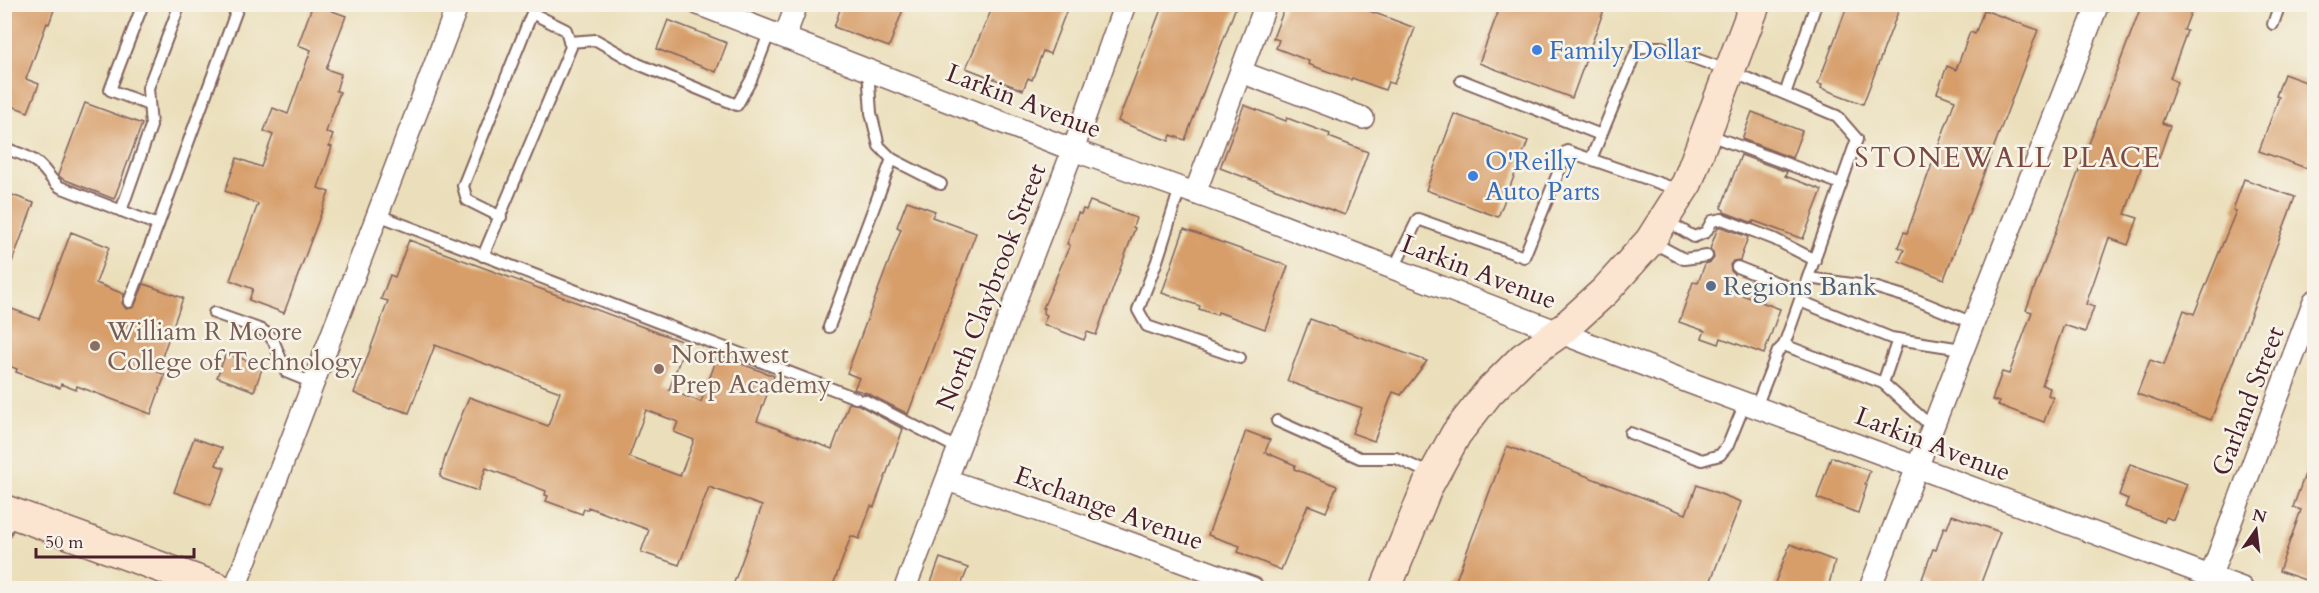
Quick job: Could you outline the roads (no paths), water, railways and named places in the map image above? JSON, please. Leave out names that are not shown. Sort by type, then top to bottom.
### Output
[{"type":"main road","points":[[1386,588],[1433,476],[1456,434],[1488,393],[1523,358],[1560,332],[1605,291],[1657,230],[1682,191],[1755,4]]},
{"type":"main road","points":[[7,519],[205,586]]},
{"type":"street","points":[[235,588],[458,4]]},
{"type":"street","name":"Larkin Avenue","points":[[698,4],[1073,150],[1394,268],[1916,467],[2208,583],[2242,588]]},
{"type":"street","points":[[777,34],[797,4]]},
{"type":"street","name":"North Claybrook Street","points":[[905,588],[1073,150],[1125,4]]},
{"type":"street","points":[[1188,191],[1241,72],[1266,4]]},
{"type":"street","points":[[1870,588],[2098,4]]},
{"type":"street","points":[[1241,72],[1363,118]]},
{"type":"street","name":"Garland Street","points":[[2208,583],[2314,301]]},
{"type":"street","name":"Exchange Avenue","points":[[947,480],[1098,531],[1253,588]]},
{"type":"lane","points":[[143,4],[110,90],[149,105]]},
{"type":"lane","points":[[121,211],[151,126],[148,88],[180,4]]},
{"type":"lane","points":[[129,302],[238,4]]},
{"type":"lane","points":[[1785,94],[1816,4]]},
{"type":"lane","points":[[2273,24],[2280,4]]},
{"type":"lane","points":[[483,256],[501,216],[571,47],[566,30],[532,13],[463,186],[467,200],[501,216]]},
{"type":"lane","points":[[569,42],[596,40],[638,64],[737,105],[777,34]]},
{"type":"lane","points":[[1591,159],[1638,47],[1662,47],[1730,71],[1838,116],[1857,139],[1784,345],[1778,351],[1728,445],[1720,455],[1702,460],[1630,433]]},
{"type":"lane","points":[[868,69],[871,113],[879,146],[892,159],[941,184]]},
{"type":"lane","points":[[1461,80],[1601,135]]},
{"type":"lane","points":[[1706,133],[1841,184]]},
{"type":"lane","points":[[4,148],[38,163],[52,181],[60,187],[158,225]]},
{"type":"lane","points":[[1394,268],[1418,219],[1524,257],[1567,151],[1682,191]]},
{"type":"lane","points":[[829,327],[892,159]]},
{"type":"lane","points":[[1188,191],[1156,261],[1138,310],[1147,326],[1240,358]]},
{"type":"lane","points":[[378,215],[860,399],[959,449]]},
{"type":"lane","points":[[1657,230],[1694,237],[1706,232],[1712,220],[1722,219],[1774,239],[1815,260]]},
{"type":"lane","points":[[1657,230],[1684,260],[1707,256]]},
{"type":"lane","points":[[1737,267],[1898,339],[1962,350]]},
{"type":"lane","points":[[1808,278],[1874,287],[1914,299],[1973,323]]},
{"type":"lane","points":[[214,313],[262,330],[269,335],[286,372],[313,383]]},
{"type":"lane","points":[[1883,383],[1898,339]]},
{"type":"lane","points":[[1784,345],[1883,383],[1932,427]]},
{"type":"lane","points":[[1277,421],[1360,458],[1396,458],[1433,476]]},
{"type":"place","name":"Family Dollar","points":[[1537,50]]},
{"type":"place","name":"O'Reilly Auto Parts","points":[[1473,176]]},
{"type":"place","name":"Regions Bank","points":[[1711,286]]},
{"type":"place","name":"William R Moore College of Technology","points":[[95,346]]},
{"type":"place","name":"Northwest Prep Academy","points":[[659,369]]},
{"type":"district","name":"STONEWALL PLACE","points":[[2008,158]]}]
